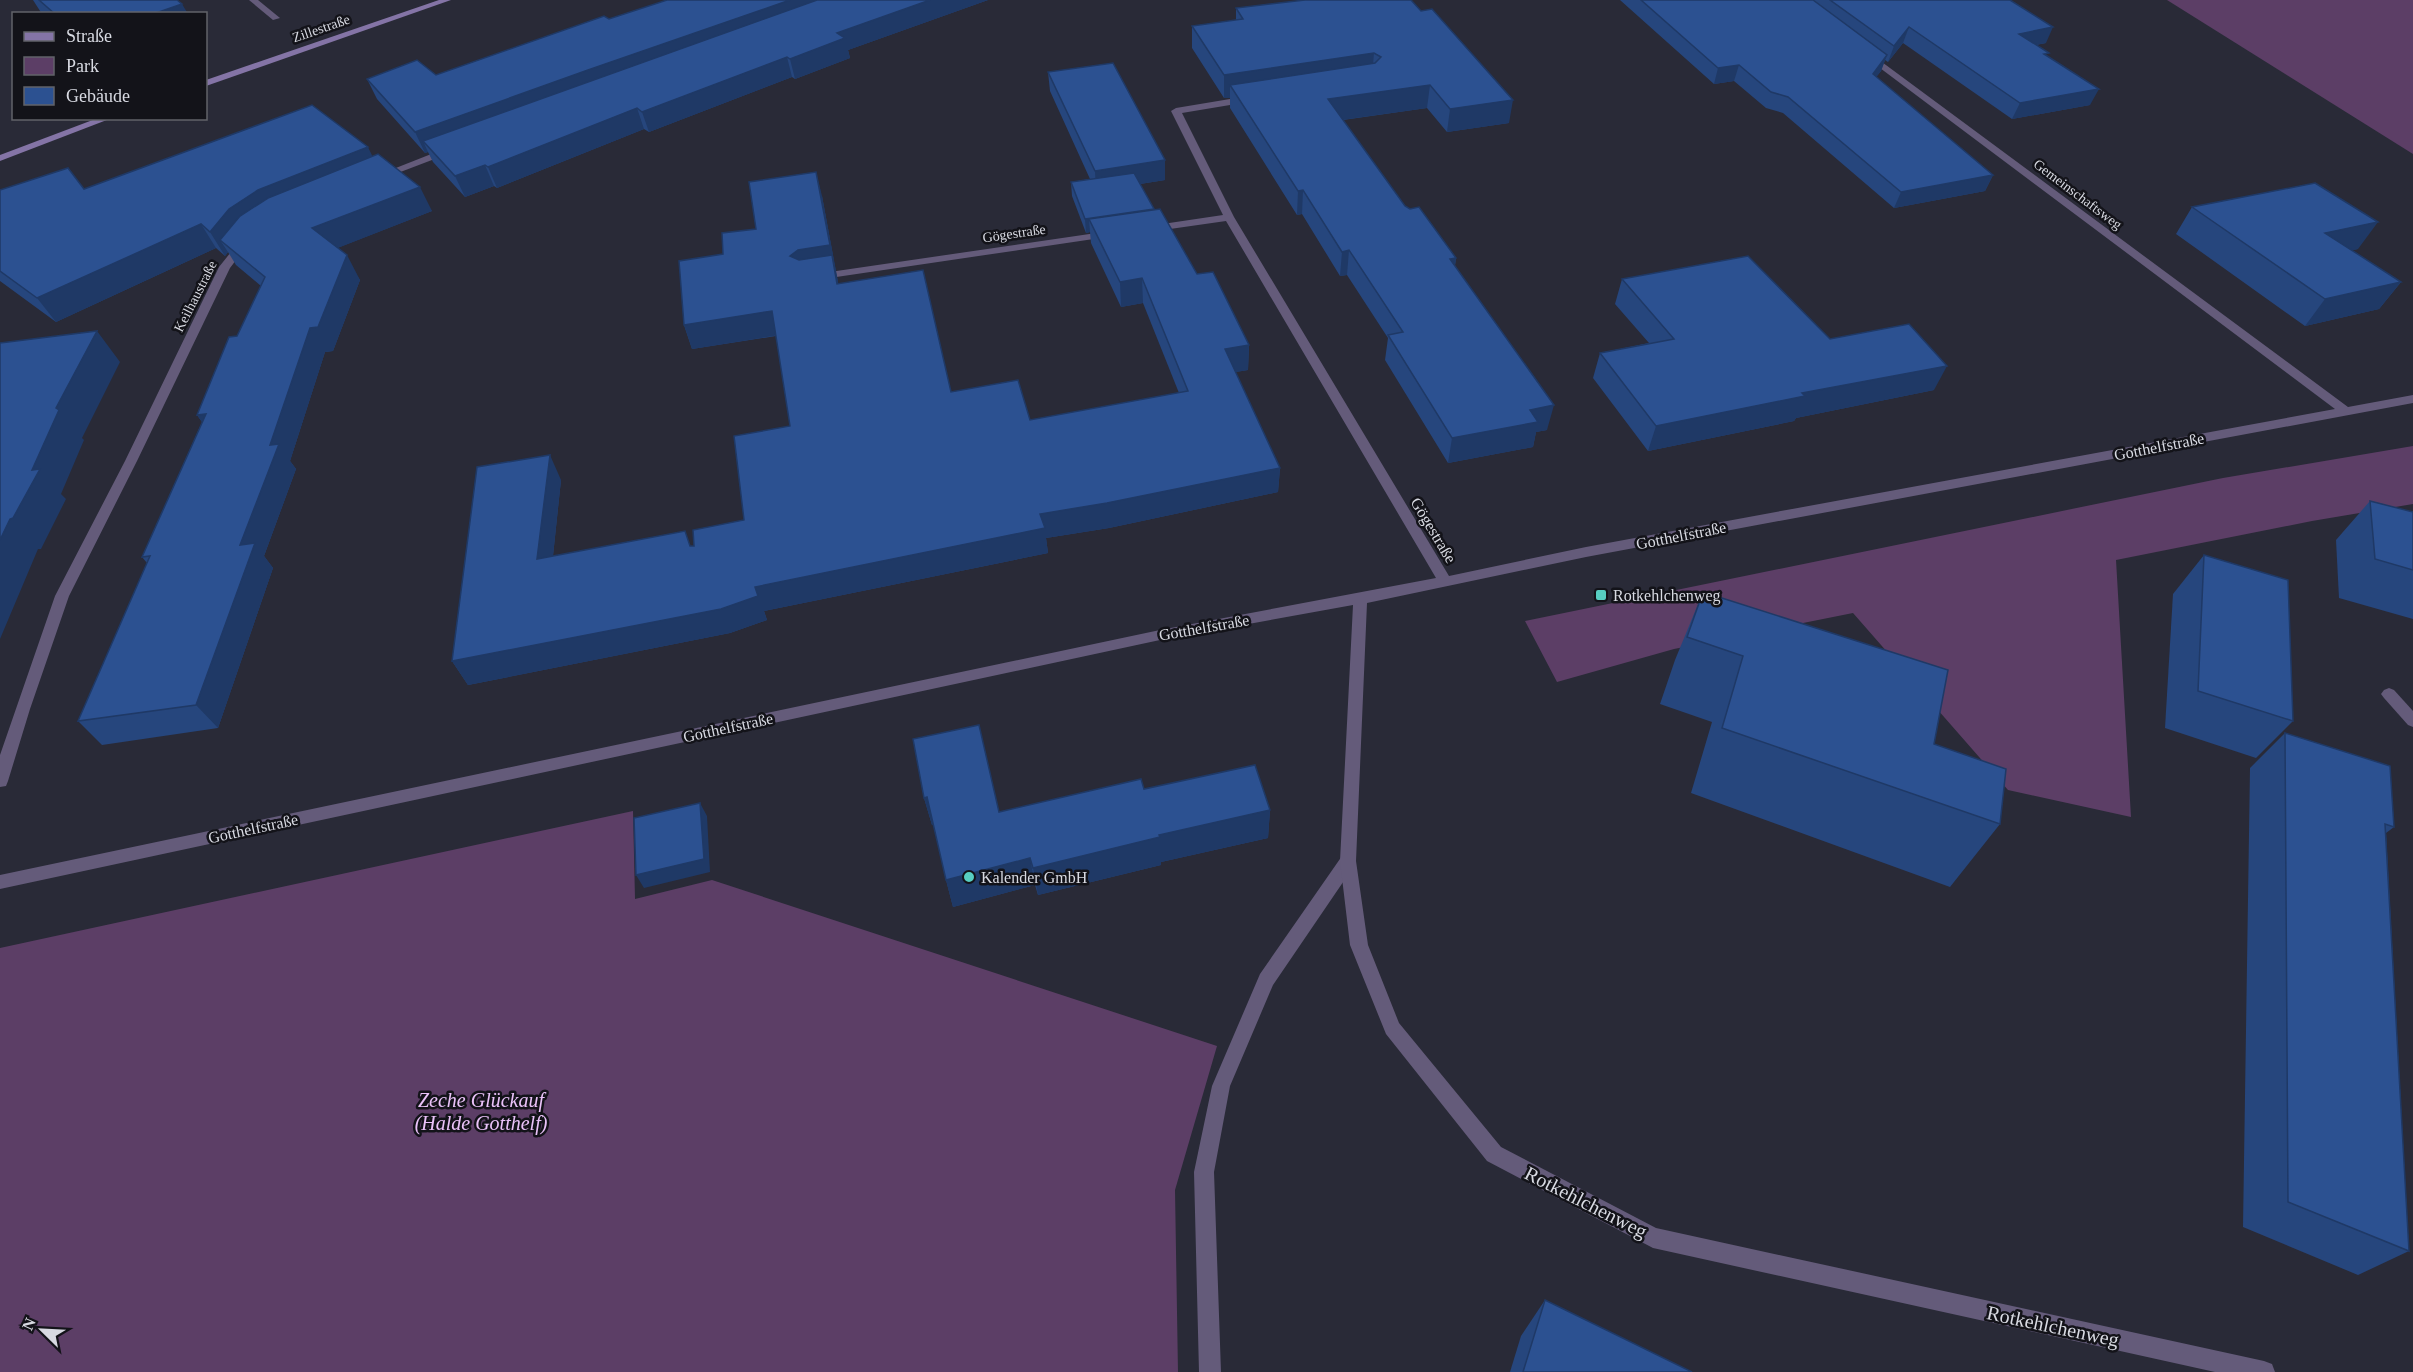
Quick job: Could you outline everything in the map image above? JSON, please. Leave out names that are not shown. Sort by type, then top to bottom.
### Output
[{"type":"main road","name":"Zillestraße","points":[[207,83],[447,0]]},
{"type":"main road","points":[[0,158],[103,120]]},
{"type":"street","points":[[253,0],[276,18]]},
{"type":"street","name":"Gemeinschaftsweg","points":[[1858,48],[2345,411]]},
{"type":"street","name":"Gögestraße","points":[[1263,97],[1176,111],[1229,217],[1445,581]]},
{"type":"street","points":[[365,182],[465,144]]},
{"type":"street","name":"Gögestraße","points":[[805,279],[1229,217]]},
{"type":"street","name":"Keilhaustraße","points":[[0,781],[22,709],[62,596],[131,461],[225,267],[249,237]]},
{"type":"street","name":"Gotthelfstraße","points":[[0,882],[1160,635],[2413,399]]},
{"type":"street","name":"Rotkehlchenweg","points":[[1360,599],[1348,861],[1359,945],[1392,1028],[1494,1154],[1653,1238],[2264,1372]]},
{"type":"street","points":[[2389,694],[2413,721]]},
{"type":"street","points":[[1210,1372],[1204,1172],[1221,1086],[1266,980],[1348,861]]},
{"type":"green space","points":[[2167,0],[2413,0],[2413,154]]},
{"type":"green space","points":[[2413,446],[2413,504],[2312,521],[2116,560],[2131,817],[2008,790],[1853,613],[1674,649],[1557,682],[1525,621],[2223,478]]},
{"type":"green space","name":"Zeche Glückauf (Halde Gotthelf)","points":[[633,811],[635,899],[712,880],[1217,1046],[1175,1190],[1178,1372],[0,1372],[0,948]]},
{"type":"building","points":[[39,0],[177,0],[182,4],[159,12],[53,12]]},
{"type":"building","points":[[667,0],[790,0],[415,132],[367,79],[417,60],[436,75],[604,16],[609,19]]},
{"type":"building","points":[[817,0],[930,0],[837,33],[845,38],[790,59],[787,57],[642,112],[637,108],[488,167],[485,165],[455,176],[423,141]]},
{"type":"building","points":[[1305,0],[1411,0],[1421,11],[1432,9],[1513,100],[1450,109],[1430,85],[1328,99],[1405,206],[1410,209],[1419,207],[1456,258],[1450,259],[1554,405],[1530,410],[1538,422],[1452,438],[1388,335],[1403,332],[1349,250],[1342,252],[1303,190],[1298,191],[1230,85],[1375,63],[1381,57],[1374,53],[1224,75],[1192,26],[1243,19],[1236,8]]},
{"type":"building","points":[[1641,0],[1813,0],[1887,55],[1873,74],[1993,175],[1901,192],[1788,97],[1771,92],[1739,65],[1718,68]]},
{"type":"building","points":[[1830,0],[2010,0],[2053,27],[2019,34],[2049,53],[2044,54],[2099,89],[2020,103],[1909,27],[1894,46]]},
{"type":"building","points":[[1113,63],[1165,160],[1095,171],[1048,72]]},
{"type":"building","points":[[312,105],[368,147],[258,190],[229,209],[210,232],[201,224],[37,298],[0,271],[0,190],[68,168],[84,189]]},
{"type":"building","points":[[378,154],[420,187],[312,228],[347,255],[318,327],[310,328],[270,445],[279,444],[240,545],[255,543],[196,705],[78,721],[150,556],[142,557],[206,414],[197,415],[229,337],[237,336],[265,277],[220,240],[240,216],[268,198]]},
{"type":"building","points":[[816,172],[830,245],[798,250],[790,256],[799,260],[832,255],[837,284],[923,270],[951,392],[1018,380],[1030,420],[1188,391],[1142,278],[1120,282],[1089,219],[1160,209],[1197,274],[1213,272],[1249,345],[1225,349],[1280,468],[1107,503],[1040,514],[1045,528],[755,587],[758,596],[721,609],[452,661],[477,467],[550,455],[537,559],[685,531],[690,546],[694,546],[693,530],[744,520],[734,436],[790,426],[772,311],[684,325],[679,261],[723,254],[722,233],[756,229],[749,182]]},
{"type":"building","points":[[1134,173],[1154,209],[1085,219],[1071,182]]},
{"type":"building","points":[[2315,183],[2378,222],[2325,233],[2401,282],[2325,299],[2192,207]]},
{"type":"building","points":[[1748,256],[1830,339],[1909,324],[1947,366],[1802,393],[1805,396],[1656,426],[1600,353],[1674,339],[1622,279]]},
{"type":"building","points":[[97,331],[56,408],[59,410],[32,470],[40,469],[0,540],[0,343]]},
{"type":"building","points":[[2370,501],[2413,512],[2413,570],[2375,559]]},
{"type":"building","points":[[2204,555],[2288,580],[2293,721],[2198,691]]},
{"type":"building","points":[[1703,592],[1948,670],[1934,744],[2006,769],[2000,824],[1722,728],[1743,656],[1687,637]]},
{"type":"building","points":[[979,725],[999,812],[1141,779],[1144,789],[1255,765],[1270,810],[1159,835],[1160,837],[1033,868],[1030,858],[946,880],[927,797],[924,798],[913,739]]},
{"type":"building","points":[[2285,733],[2390,766],[2394,827],[2385,824],[2409,1251],[2288,1202]]},
{"type":"building","points":[[700,803],[704,859],[636,875],[634,818]]},
{"type":"building","points":[[1545,1300],[1692,1372],[1523,1372]]},
{"type":"place","name":"Rotkehlchenweg","points":[[1601,595]]},
{"type":"place","name":"Kalender GmbH","points":[[969,877]]}]
